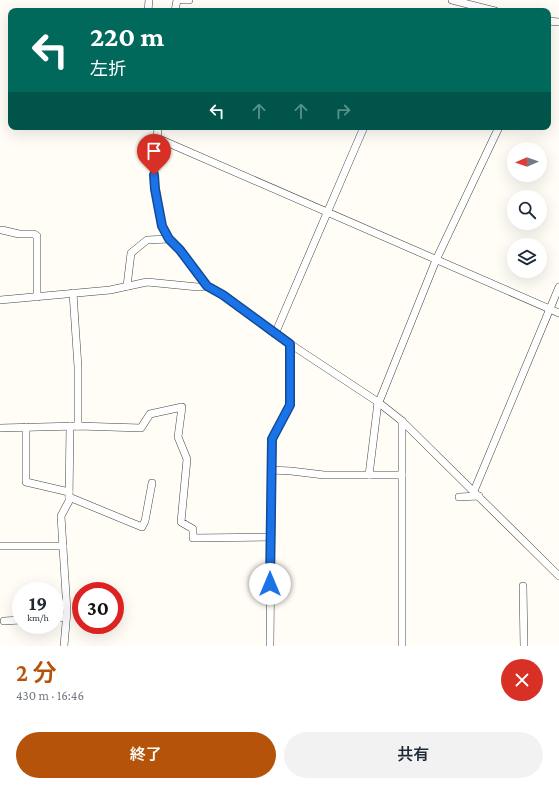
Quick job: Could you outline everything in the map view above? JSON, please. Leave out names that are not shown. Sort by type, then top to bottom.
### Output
[{"type":"street","points":[[182,0],[189,0]]},
{"type":"street","points":[[452,0],[483,8]]},
{"type":"street","points":[[157,130],[154,175],[162,226],[169,239],[180,250],[207,286],[223,295],[275,334],[378,402],[402,420],[559,576]]},
{"type":"street","points":[[275,334],[363,130]]},
{"type":"street","points":[[369,475],[378,402],[436,260],[498,130]]},
{"type":"street","points":[[156,138],[559,313]]},
{"type":"street","points":[[2,230],[19,234],[34,234],[37,236],[37,297]]},
{"type":"street","points":[[128,286],[131,253],[147,240],[169,239]]},
{"type":"street","points":[[0,300],[110,290],[147,282],[198,287],[207,286]]},
{"type":"street","points":[[476,494],[559,287]]},
{"type":"street","points":[[73,294],[78,366],[78,426]]},
{"type":"street","points":[[270,646],[272,439],[290,405],[290,344]]},
{"type":"street","points":[[0,428],[78,426],[141,428],[150,414],[182,407],[178,437],[187,460],[181,522],[193,529],[193,538],[271,538]]},
{"type":"street","points":[[402,420],[402,646]]},
{"type":"street","points":[[64,646],[66,617],[61,516],[69,501],[70,426]]},
{"type":"street","points":[[26,427],[26,482],[69,495],[142,527],[145,521],[152,483]]},
{"type":"street","points":[[271,470],[324,475],[402,475]]},
{"type":"street","points":[[459,497],[476,494]]},
{"type":"street","points":[[0,546],[63,546]]},
{"type":"street","points":[[523,586],[524,646]]},
{"type":"street","points":[[4,621],[12,621]]},
{"type":"route","points":[[154,175],[162,226],[169,239],[180,250],[207,286],[223,295],[290,344],[290,405],[272,439],[270,584]]}]
